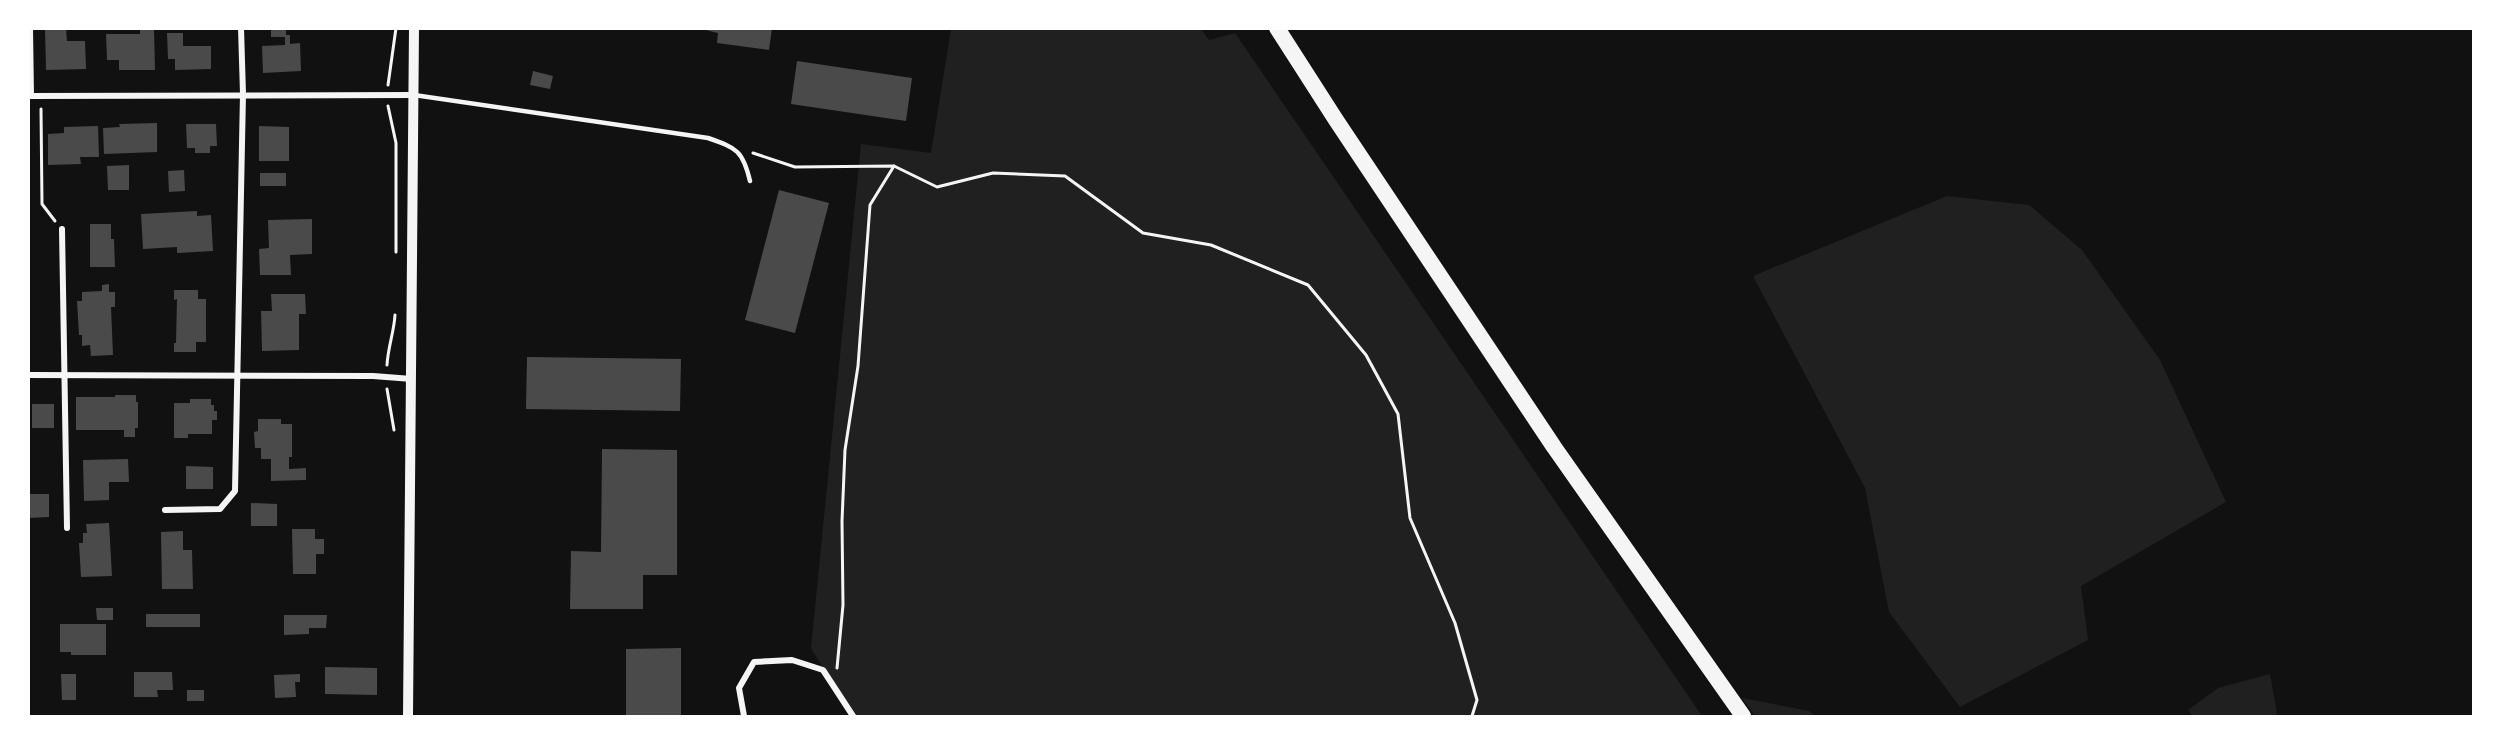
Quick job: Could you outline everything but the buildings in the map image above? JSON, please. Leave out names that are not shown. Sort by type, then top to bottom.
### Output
[{"type":"highway","points":[[1278,28],[1348,139],[1547,438],[1743,717]]},
{"type":"street","points":[[30,28],[30,96],[414,95]]},
{"type":"street","points":[[165,510],[220,509],[235,491],[243,94],[241,28]]},
{"type":"street","points":[[408,717],[414,28]]},
{"type":"street","points":[[62,229],[67,528]]},
{"type":"street","points":[[28,375],[373,376],[412,380]]},
{"type":"street","points":[[744,717],[739,688],[754,662],[792,660],[823,670],[853,717]]},
{"type":"lane","points":[[414,95],[708,138],[731,146],[745,161],[750,181]]},
{"type":"path","points":[[41,97],[42,204],[62,229]]},
{"type":"path","points":[[731,146],[795,167],[894,166],[938,187],[993,173],[1065,176],[1143,233],[1211,245],[1308,285],[1366,355],[1398,414],[1410,518],[1455,623],[1477,700],[1472,717]]},
{"type":"path","points":[[833,686],[839,656],[843,604],[842,521],[845,450],[858,366],[870,205],[894,166]]},
{"type":"shaded area","points":[[951,29],[1201,29],[1209,40],[1235,33],[1702,716],[852,716],[811,648],[861,144],[931,153]]},
{"type":"shaded area","points":[[1947,196],[2029,205],[2082,250],[2160,360],[2226,502],[2081,586],[2088,640],[1960,707],[1889,612],[1865,488],[1753,276]]},
{"type":"shaded area","points":[[2270,674],[2277,714],[2273,716],[2192,716],[2188,710],[2218,688]]},
{"type":"shaded area","points":[[1742,698],[1809,711],[1815,716],[1755,716]]}]
